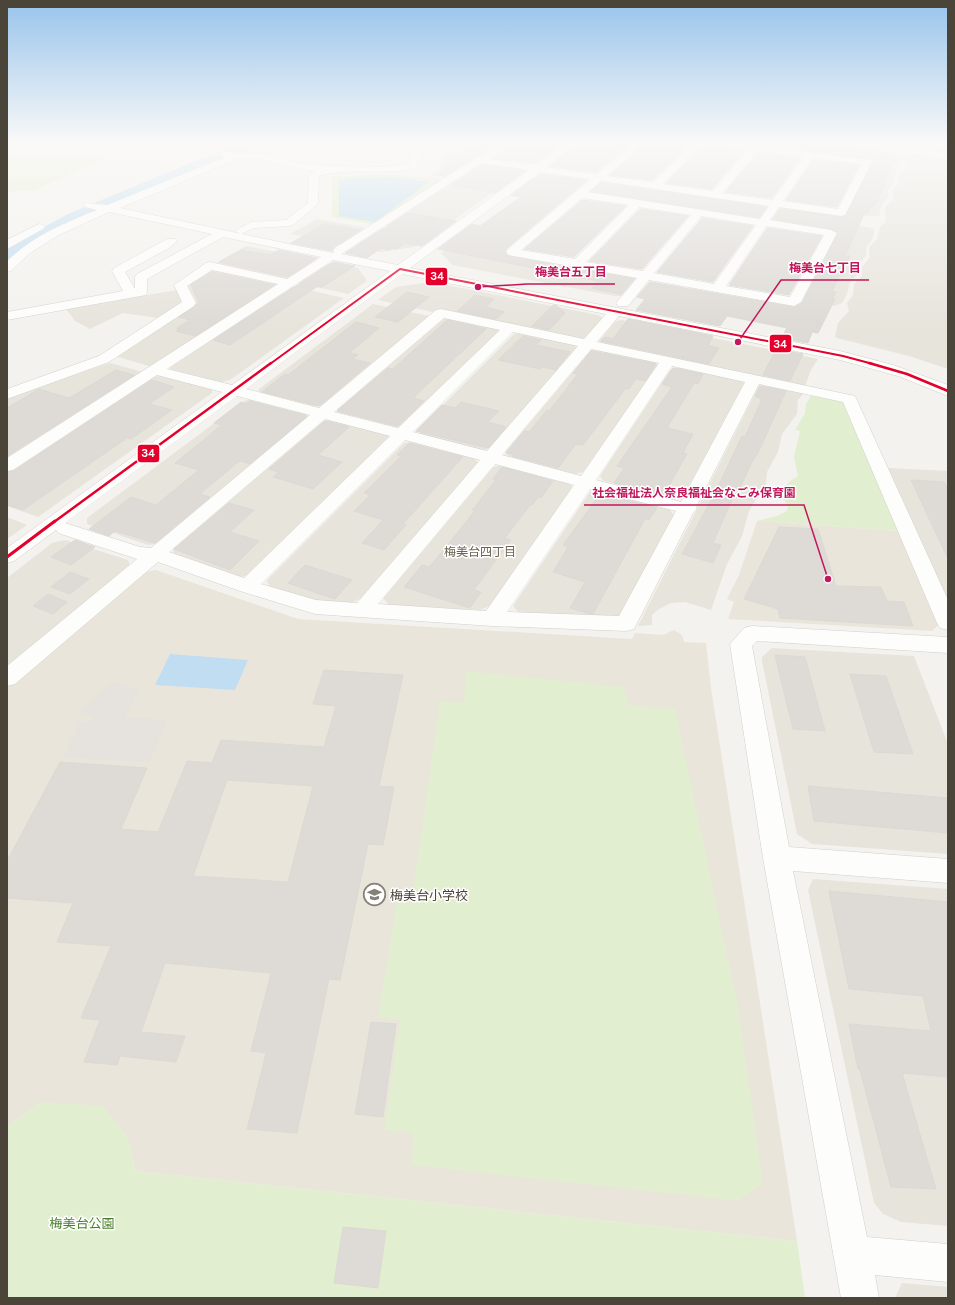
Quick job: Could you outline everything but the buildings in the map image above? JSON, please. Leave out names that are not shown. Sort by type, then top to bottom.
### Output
[{"type":"street","points":[[241,231],[251,225],[289,223],[313,203]]},
{"type":"street","points":[[7,466],[413,203]]},
{"type":"street","points":[[7,557],[236,391],[403,266],[491,203]]},
{"type":"street","points":[[570,203],[512,252],[794,302],[831,233],[637,203],[578,263]]},
{"type":"street","points":[[769,203],[841,212],[846,203]]},
{"type":"street","points":[[7,268],[18,257],[44,238],[105,204]]},
{"type":"street","points":[[7,244],[89,205],[105,204],[221,234],[403,266],[619,308],[865,351],[948,378]]},
{"type":"street","points":[[718,288],[776,204]]},
{"type":"street","points":[[362,610],[699,212]]},
{"type":"street","points":[[202,228],[241,231],[335,254]]},
{"type":"street","points":[[7,316],[141,292],[141,277],[146,273],[221,234]]},
{"type":"street","points":[[131,294],[118,271],[131,263],[157,252],[171,241]]},
{"type":"street","points":[[7,394],[104,359],[189,303],[180,285],[210,266],[289,283]]},
{"type":"street","points":[[619,308],[842,356],[907,374],[948,391]]},
{"type":"street","points":[[7,678],[441,313],[849,399],[948,624]]},
{"type":"street","points":[[247,586],[510,328]]},
{"type":"street","points":[[492,619],[668,361]]},
{"type":"street","points":[[155,370],[688,509]]},
{"type":"street","points":[[65,529],[138,553],[155,554],[247,586],[315,607],[492,619],[626,624],[688,509],[754,378]]},
{"type":"street","points":[[860,1298],[777,858],[741,644],[752,633],[948,645]]},
{"type":"street","points":[[777,858],[948,872]]},
{"type":"street","points":[[852,1254],[948,1263]]},
{"type":"shaded area","points":[[420,203],[478,203],[434,234],[385,226]]},
{"type":"shaded area","points":[[656,203],[757,203],[769,206],[761,218],[756,219]]},
{"type":"shaded area","points":[[852,203],[883,203],[879,216],[859,216],[848,211]]},
{"type":"shaded area","points":[[890,203],[948,203],[948,369],[909,356],[837,338],[835,336],[838,323],[849,311],[847,303],[853,295],[854,284],[862,276],[862,267],[870,257],[869,248],[877,239],[880,227],[886,222],[885,207]]},
{"type":"shaded area","points":[[317,219],[362,227],[366,230],[346,243],[340,244],[290,234]]},
{"type":"shaded area","points":[[829,221],[873,228],[874,232],[872,240],[866,247],[866,255],[860,263],[857,275],[850,282],[847,294],[842,303],[835,306],[803,300],[837,232],[826,230]]},
{"type":"shaded area","points":[[382,228],[429,237],[414,247],[381,252],[357,247],[355,245]]},
{"type":"shaded area","points":[[455,242],[637,278],[622,296],[615,296],[452,265],[441,253]]},
{"type":"shaded area","points":[[246,246],[313,259],[316,262],[292,277],[286,278],[216,263]]},
{"type":"shaded area","points":[[332,263],[358,268],[367,281],[348,294],[297,283],[327,264]]},
{"type":"shaded area","points":[[214,269],[278,283],[279,285],[152,367],[118,357],[196,301],[187,284]]},
{"type":"shaded area","points":[[431,282],[598,315],[603,318],[586,337],[578,339],[439,310],[432,312],[378,300],[396,287]]},
{"type":"shaded area","points":[[292,286],[344,298],[230,380],[221,382],[170,369],[169,366]]},
{"type":"shaded area","points":[[177,290],[183,299],[181,303],[159,318],[123,313],[90,329],[75,321],[66,309]]},
{"type":"shaded area","points":[[373,304],[429,316],[322,405],[314,406],[259,392],[259,389]]},
{"type":"shaded area","points":[[448,318],[498,329],[500,332],[404,426],[395,427],[338,412],[336,408],[440,319]]},
{"type":"shaded area","points":[[622,320],[818,359],[811,370],[805,386],[603,344],[599,341],[616,321]]},
{"type":"shaded area","points":[[514,334],[572,344],[577,348],[491,448],[483,450],[421,434],[418,430]]},
{"type":"shaded area","points":[[591,350],[598,350],[654,362],[658,365],[583,472],[575,474],[509,457],[505,452]]},
{"type":"shaded area","points":[[110,363],[143,372],[7,459],[7,398]]},
{"type":"shaded area","points":[[680,367],[740,380],[744,383],[683,497],[674,499],[604,481],[600,476],[670,370]]},
{"type":"shaded area","points":[[160,376],[212,389],[212,393],[38,517],[7,506],[7,471],[153,377]]},
{"type":"shaded area","points":[[767,385],[804,393],[798,400],[797,414],[782,434],[778,452],[767,472],[766,484],[749,511],[742,536],[727,564],[711,610],[685,602],[671,603],[659,609],[652,615],[652,625],[638,626],[759,386]]},
{"type":"shaded area","points":[[252,399],[306,414],[307,418],[156,544],[148,545],[87,524],[87,518],[244,401]]},
{"type":"shaded area","points":[[330,420],[388,435],[390,439],[252,574],[241,577],[174,554],[173,548],[321,421]]},
{"type":"shaded area","points":[[414,442],[473,457],[478,463],[361,598],[351,603],[315,601],[269,586],[267,580],[404,443]]},
{"type":"shaded area","points":[[503,465],[568,482],[572,487],[490,606],[480,610],[389,605],[383,598],[493,467]]},
{"type":"shaded area","points":[[888,468],[948,471],[948,601]]},
{"type":"shaded area","points":[[597,490],[668,508],[674,515],[620,615],[612,618],[519,613],[513,606],[590,492]]},
{"type":"shaded area","points":[[7,517],[27,525],[7,539]]},
{"type":"shaded area","points":[[757,521],[899,531],[939,625],[932,631],[728,619],[734,602],[727,599],[739,575]]},
{"type":"shaded area","points":[[65,540],[128,560],[130,566],[7,668],[7,578],[52,543]]},
{"type":"shaded area","name":"梅美台小学校","points":[[156,570],[298,619],[632,639],[635,633],[663,635],[674,630],[682,635],[684,642],[706,643],[711,688],[797,1241],[136,1171],[126,1134],[41,1102],[7,1126],[7,686],[144,572]]},
{"type":"shaded area","points":[[772,648],[914,656],[948,744],[948,854],[812,844],[797,834],[762,661],[762,657]]},
{"type":"shaded area","points":[[112,681],[139,690],[125,717],[167,720],[150,762],[63,758],[80,722],[90,721],[94,718],[80,711]]},
{"type":"shaded area","points":[[813,879],[948,889],[948,1226],[901,1222],[883,1214],[874,1203],[808,890]]},
{"type":"shaded area","points":[[902,1283],[948,1287],[948,1298],[895,1298]]},
{"type":"green space","points":[[332,203],[408,203],[376,223],[370,224],[332,217]]},
{"type":"green space","points":[[785,207],[852,217],[829,221],[826,230],[770,220],[779,208]]},
{"type":"green space","points":[[812,394],[838,400],[846,404],[899,531],[757,521],[777,516],[787,511],[788,505],[781,496],[782,492],[787,484],[798,476],[794,457],[800,431],[795,430],[805,413],[806,404]]},
{"type":"green space","points":[[466,671],[624,687],[628,705],[675,709],[738,1006],[763,1183],[738,1201],[411,1165],[414,1133],[384,1130],[400,1021],[378,1017],[399,889],[413,891],[440,701],[464,703]]},
{"type":"green space","name":"梅美台公園","points":[[41,1102],[103,1106],[126,1134],[136,1171],[797,1241],[805,1298],[7,1298],[7,1126]]},
{"type":"water","points":[[339,203],[401,203],[375,222],[339,216]]},
{"type":"water","points":[[170,654],[248,660],[235,690],[155,685]]},
{"type":"waterway","points":[[7,259],[23,246],[75,218],[111,203]]},
{"type":"transit line","name":"34","points":[[7,557],[400,269],[843,356],[907,374],[948,391]]},
{"type":"place","name":"梅美台五丁目","points":[[478,287]]},
{"type":"place","name":"梅美台七丁目","points":[[738,342]]},
{"type":"place","name":"社会福祉法人奈良福祉会なごみ保育園","points":[[828,579]]},
{"type":"place","name":"梅美台小学校","points":[[375,895]]},
{"type":"district","name":"梅美台四丁目","points":[[480,552]]}]
